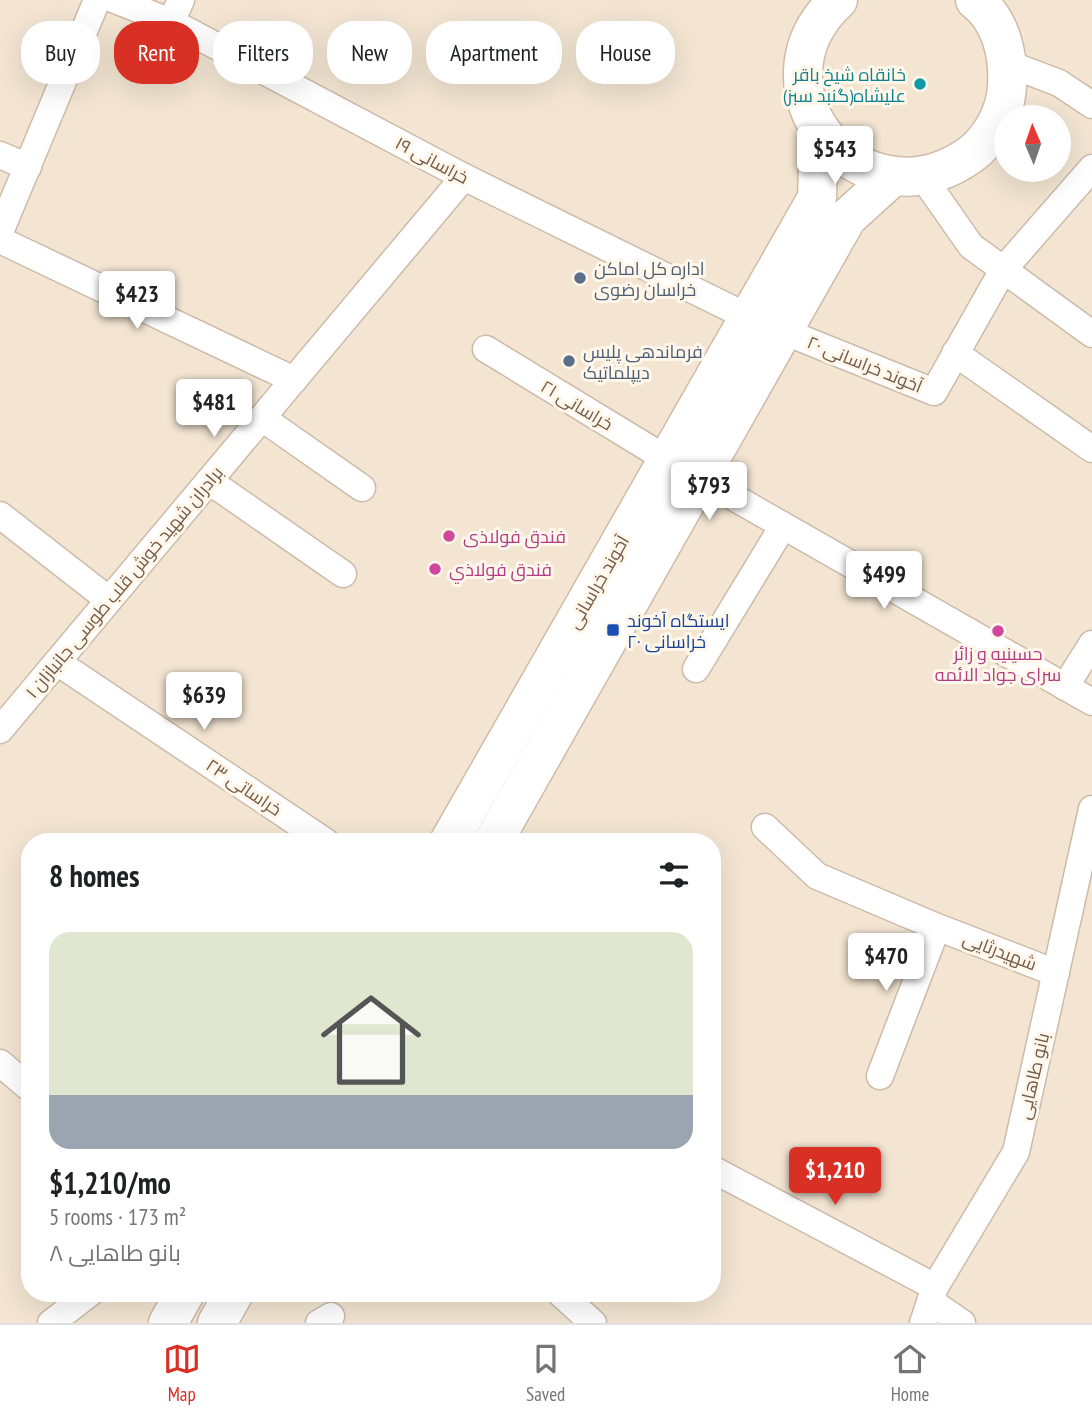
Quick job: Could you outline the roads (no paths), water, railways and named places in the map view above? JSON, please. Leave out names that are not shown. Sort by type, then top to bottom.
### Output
[{"type":"street","points":[[0,232],[97,0]]},
{"type":"street","name":"خراسانی ۱۹","points":[[115,0],[176,11],[464,177],[766,324]]},
{"type":"street","points":[[824,4],[810,38],[803,69],[806,101],[819,130],[838,153],[863,169],[907,177],[952,167],[977,150],[996,125],[1007,96],[1009,64],[1000,32],[980,2]]},
{"type":"street","points":[[1009,64],[1059,83],[1092,105]]},
{"type":"street","name":"آخوند خراسانی","points":[[498,833],[684,469],[766,324],[817,198],[819,130]]},
{"type":"street","points":[[0,155],[28,167]]},
{"type":"street","name":"آخوند خراسانی ۲۰","points":[[766,324],[934,392],[1003,270],[1092,167]]},
{"type":"street","name":"برادران شهید خوش قلب طوسی جانبازان ۱","points":[[0,730],[464,177]]},
{"type":"street","points":[[907,177],[971,246],[1092,334]]},
{"type":"street","name":"آخوند خراسانی","points":[[766,324],[847,218],[907,177]]},
{"type":"street","points":[[0,240],[294,380]]},
{"type":"street","name":"خراسانی ۲۱","points":[[486,349],[684,469],[1092,702]]},
{"type":"street","points":[[955,353],[1092,449]]},
{"type":"street","points":[[262,418],[362,488]]},
{"type":"street","name":"آخوند خراسانی","points":[[455,833],[684,469]]},
{"type":"street","points":[[209,481],[343,574]]},
{"type":"street","points":[[0,515],[109,600]]},
{"type":"street","points":[[696,669],[783,526]]},
{"type":"street","points":[[1065,687],[1092,644]]},
{"type":"street","name":"خراساتی ۲۳","points":[[57,662],[313,833]]},
{"type":"street","name":"بانو طاهایی","points":[[929,1304],[1016,1152],[1092,809]]},
{"type":"street","name":"شهیدرثایی","points":[[765,827],[817,876],[937,927],[1056,973]]},
{"type":"street","points":[[880,1076],[937,927]]},
{"type":"street","points":[[0,1063],[21,1081]]},
{"type":"street","points":[[721,1175],[962,1323]]},
{"type":"street","points":[[51,1323],[78,1302]]},
{"type":"street","points":[[168,1323],[180,1302]]},
{"type":"street","points":[[217,1323],[229,1302]]},
{"type":"street","points":[[570,1302],[593,1323]]},
{"type":"place","name":"خانقاه شیخ باقر علیشاه(گنبد سبز)","points":[[920,84]]},
{"type":"place","name":"اداره کل اماکن خراسان رضوی","points":[[580,278]]},
{"type":"place","name":"فرماندهی پلیس دیپلماتیک","points":[[569,361]]},
{"type":"place","name":"فندق فولاذی","points":[[449,536]]},
{"type":"place","name":"فندق فولاذي","points":[[435,569]]},
{"type":"place","name":"ایستگاه آخوند خراسانی ۲۰","points":[[613,630]]},
{"type":"place","name":"حسینیه و زائر سرای جواد الائمه","points":[[998,631]]}]
